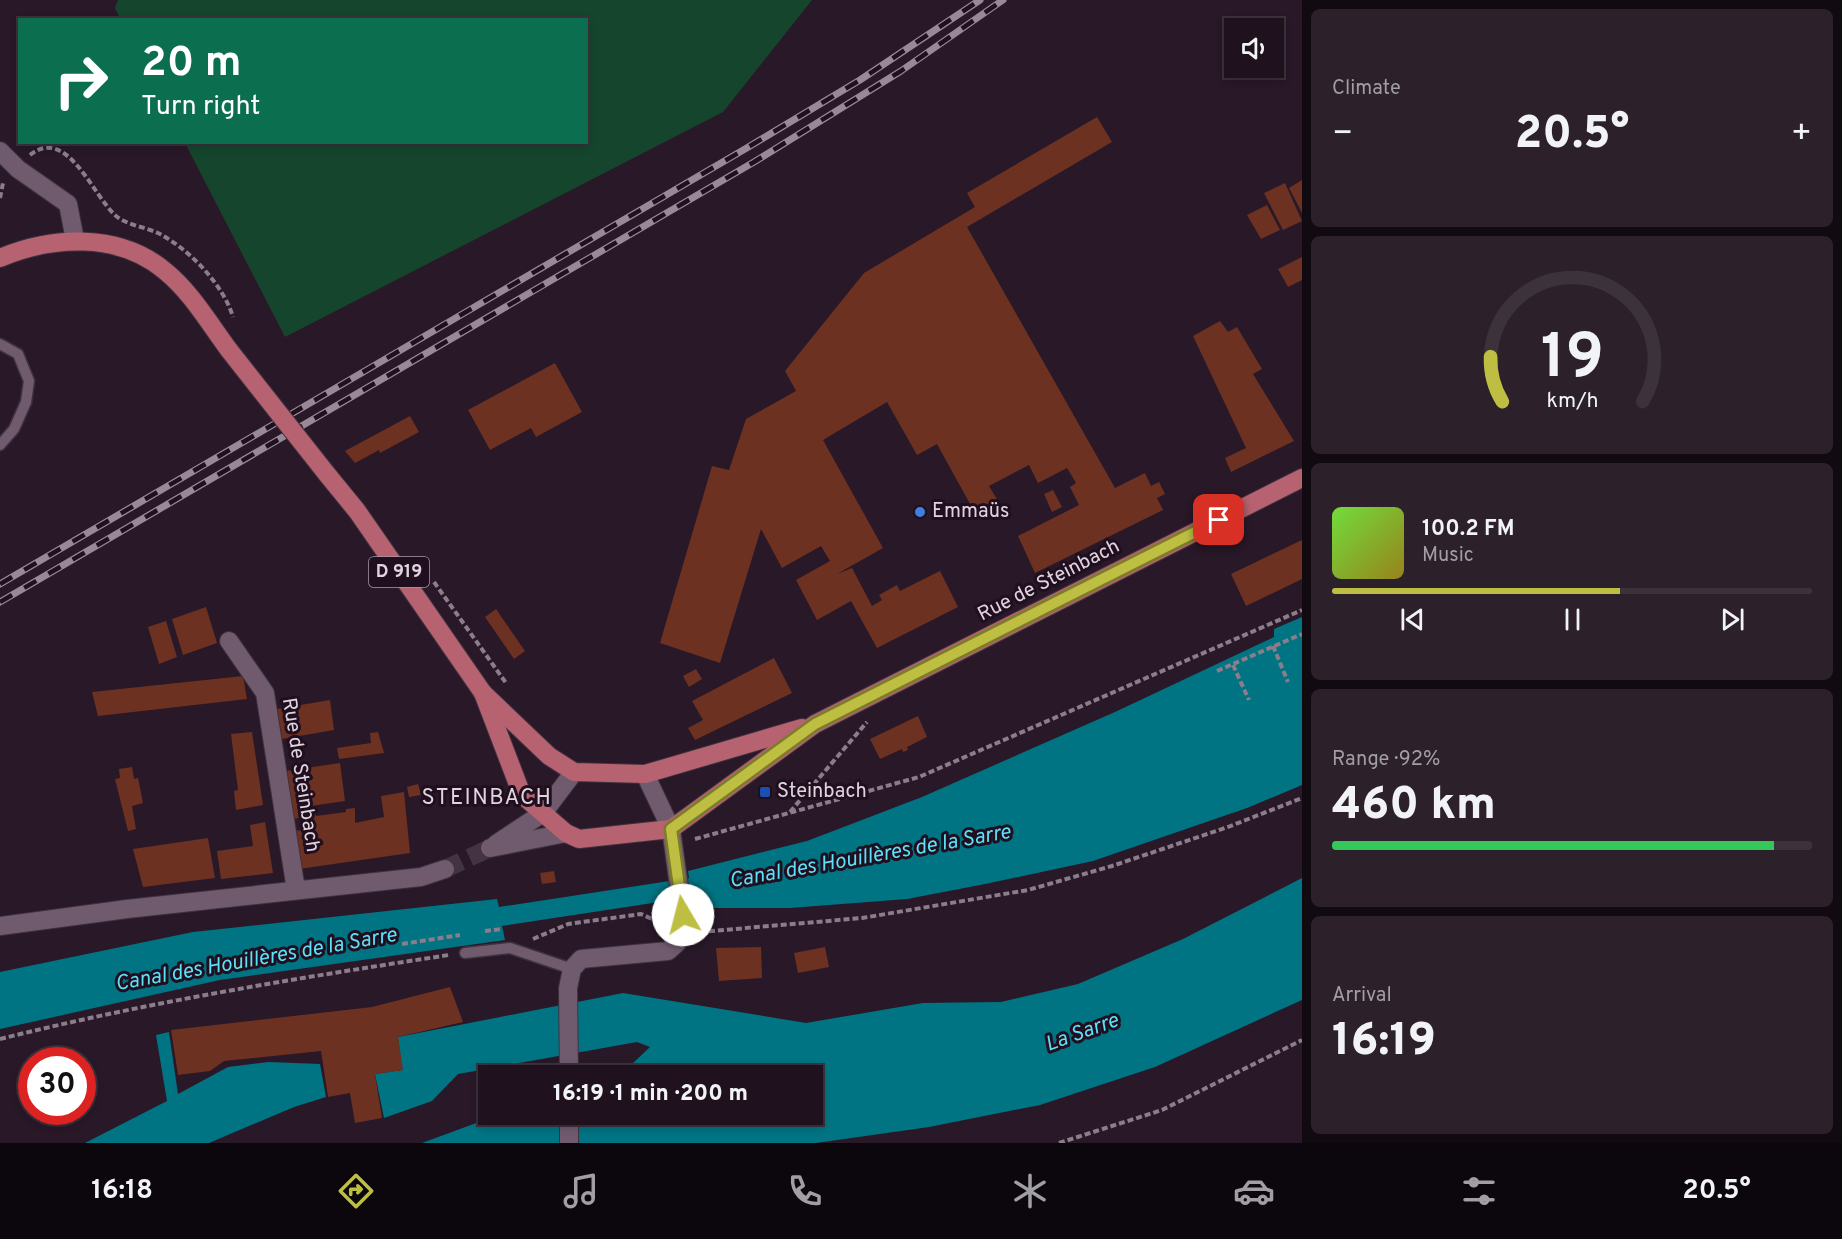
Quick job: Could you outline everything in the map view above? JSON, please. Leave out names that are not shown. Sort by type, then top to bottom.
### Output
[{"type":"main road","name":"D 919","points":[[0,258],[29,247],[75,240],[117,247],[165,270],[187,294],[357,511],[483,693],[549,756],[574,772]]},
{"type":"main road","name":"Rue de Steinbach","points":[[815,724],[1302,478]]},
{"type":"main road","name":"D 919","points":[[483,693],[522,795],[543,813]]},
{"type":"main road","points":[[574,772],[645,774],[815,724]]},
{"type":"main road","points":[[543,813],[566,833],[579,839],[674,846],[815,724]]},
{"type":"street","points":[[0,151],[11,174],[68,204],[75,240]]},
{"type":"street","name":"Rue de Steinbach","points":[[229,641],[265,693],[296,890]]},
{"type":"street","points":[[566,833],[489,848],[543,813],[574,772]]},
{"type":"street","points":[[569,1065],[568,988],[572,969],[581,959],[668,951],[677,943],[682,924],[674,846],[645,774]]},
{"type":"street","points":[[0,926],[127,909],[421,877],[445,869]]},
{"type":"street","points":[[569,1125],[569,1143]]},
{"type":"lane","points":[[0,344],[18,354],[29,381],[26,402],[14,429],[0,445]]},
{"type":"lane","points":[[465,953],[510,948],[572,969]]},
{"type":"path","points":[[0,198],[11,174],[38,149],[48,146],[58,149],[69,158],[115,215],[162,235],[186,253],[212,279],[229,305],[234,321],[229,350]]},
{"type":"path","points":[[433,579],[512,692]]},
{"type":"path","points":[[711,833],[919,777],[1302,610]]},
{"type":"path","points":[[1217,671],[1302,634]]},
{"type":"path","points":[[1273,646],[1288,682]]},
{"type":"path","points":[[1233,664],[1250,700]]},
{"type":"path","points":[[789,813],[868,721]]},
{"type":"path","points":[[510,948],[568,924],[641,914],[662,923],[735,931],[862,918],[1028,890],[1112,866],[1228,827],[1302,798]]},
{"type":"path","points":[[480,932],[502,929]]},
{"type":"path","points":[[402,944],[469,934]]},
{"type":"path","points":[[0,1039],[125,1009],[220,990],[465,953]]},
{"type":"path","points":[[1059,1143],[1162,1110],[1302,1040]]},
{"type":"green space","points":[[118,0],[812,0],[723,112],[285,337],[186,144],[588,144],[588,18],[120,18],[115,8]]},
{"type":"water","name":"Canal des Houillères de la Sarre","points":[[1302,617],[1302,785],[1247,808],[1093,861],[907,899],[790,908],[696,908],[692,897],[502,926],[505,940],[220,980],[0,1029],[0,972],[193,932],[497,899],[499,907],[689,878],[688,871],[807,841],[922,797],[1115,712],[1274,637],[1274,629]]},
{"type":"water","name":"La Sarre","points":[[1302,878],[1302,1000],[1155,1067],[1040,1105],[929,1127],[816,1143],[422,1143],[478,1122],[478,1125],[823,1125],[823,1065],[631,1065],[650,1047],[637,1042],[508,1065],[478,1065],[478,1070],[458,1074],[432,1101],[384,1118],[375,1074],[402,1070],[398,1037],[623,993],[806,1023],[923,1003],[1001,1002],[1078,984],[1183,939]]},
{"type":"water","points":[[169,1032],[178,1094],[228,1067],[269,1062],[320,1064],[326,1097],[294,1107],[209,1143],[85,1143],[167,1101],[156,1035]]},
{"type":"building","points":[[1097,117],[1112,142],[967,227],[1115,488],[1145,473],[1151,486],[1159,482],[1165,494],[1157,498],[1163,510],[1035,573],[1018,536],[1079,505],[1070,487],[1076,483],[1067,468],[1038,483],[1029,465],[989,486],[998,501],[975,513],[937,444],[917,455],[887,402],[823,440],[883,548],[837,574],[852,568],[872,606],[882,600],[879,595],[897,585],[900,591],[940,571],[958,607],[877,648],[851,601],[817,620],[796,580],[830,561],[821,546],[782,568],[761,529],[720,663],[660,643],[712,466],[729,470],[746,419],[796,391],[785,371],[864,273],[975,207],[967,193]]},
{"type":"building","points":[[1302,180],[1302,213],[1289,188]]},
{"type":"building","points":[[1285,183],[1302,221],[1283,230],[1264,193]]},
{"type":"building","points":[[1267,205],[1280,230],[1261,239],[1247,215]]},
{"type":"building","points":[[1302,257],[1302,280],[1288,287],[1278,269]]},
{"type":"building","points":[[1220,321],[1228,332],[1237,327],[1262,369],[1253,374],[1294,441],[1231,472],[1225,458],[1246,448],[1193,336]]},
{"type":"building","points":[[555,363],[582,412],[536,437],[531,428],[490,450],[468,410]]},
{"type":"building","points":[[410,416],[419,432],[380,453],[379,450],[355,463],[345,451]]},
{"type":"building","points":[[1053,490],[1062,507],[1052,512],[1044,494]]},
{"type":"building","points":[[1302,540],[1302,579],[1246,606],[1231,574]]},
{"type":"building","points":[[206,607],[217,643],[183,655],[172,619]]},
{"type":"building","points":[[496,609],[525,651],[514,659],[485,617]]},
{"type":"building","points":[[166,621],[177,657],[159,664],[148,627]]},
{"type":"building","points":[[774,658],[792,693],[695,740],[688,728],[703,720],[692,701]]},
{"type":"building","points":[[696,669],[702,679],[689,687],[683,676]]},
{"type":"building","points":[[243,676],[247,699],[98,716],[92,692]]},
{"type":"building","points":[[330,700],[334,730],[282,739],[277,709]]},
{"type":"building","points":[[918,716],[927,737],[907,747],[908,750],[903,752],[902,749],[880,759],[870,739]]},
{"type":"building","points":[[252,732],[263,805],[236,810],[234,791],[238,790],[231,734]]},
{"type":"building","points":[[378,732],[384,753],[339,759],[337,748],[371,743],[370,733]]},
{"type":"building","points":[[340,763],[345,801],[311,806],[316,816],[346,812],[346,809],[355,808],[355,823],[384,817],[381,796],[404,792],[410,853],[299,869],[294,831],[312,829],[311,816],[293,819],[286,771]]},
{"type":"building","points":[[132,767],[134,779],[138,778],[143,803],[132,806],[136,829],[128,831],[115,779],[120,778],[119,769]]},
{"type":"building","points":[[418,784],[421,795],[409,797],[407,787]]},
{"type":"building","points":[[265,822],[273,873],[221,879],[217,851],[253,846],[250,825]]},
{"type":"building","points":[[208,838],[215,878],[143,887],[133,849]]},
{"type":"building","points":[[554,871],[556,882],[542,884],[540,873]]},
{"type":"building","points":[[761,947],[762,978],[719,981],[716,948]]},
{"type":"building","points":[[825,947],[829,967],[798,973],[794,953]]},
{"type":"building","points":[[450,987],[463,1022],[398,1037],[403,1070],[375,1074],[382,1118],[355,1123],[350,1093],[328,1097],[321,1051],[224,1061],[210,1071],[178,1075],[171,1030],[372,1007]]},
{"type":"tunnel","points":[[445,869],[490,848]]},
{"type":"railway","points":[[0,584],[745,149],[860,80],[980,0]]},
{"type":"railway","points":[[0,602],[754,162],[901,71],[1003,0]]},
{"type":"place","name":"Emmaüs","points":[[920,512]]},
{"type":"place","name":"Steinbach","points":[[765,792]]},
{"type":"district","name":"STEINBACH","points":[[487,798]]},
{"type":"route","points":[[683,915],[671,829],[815,724],[1219,520]]}]
